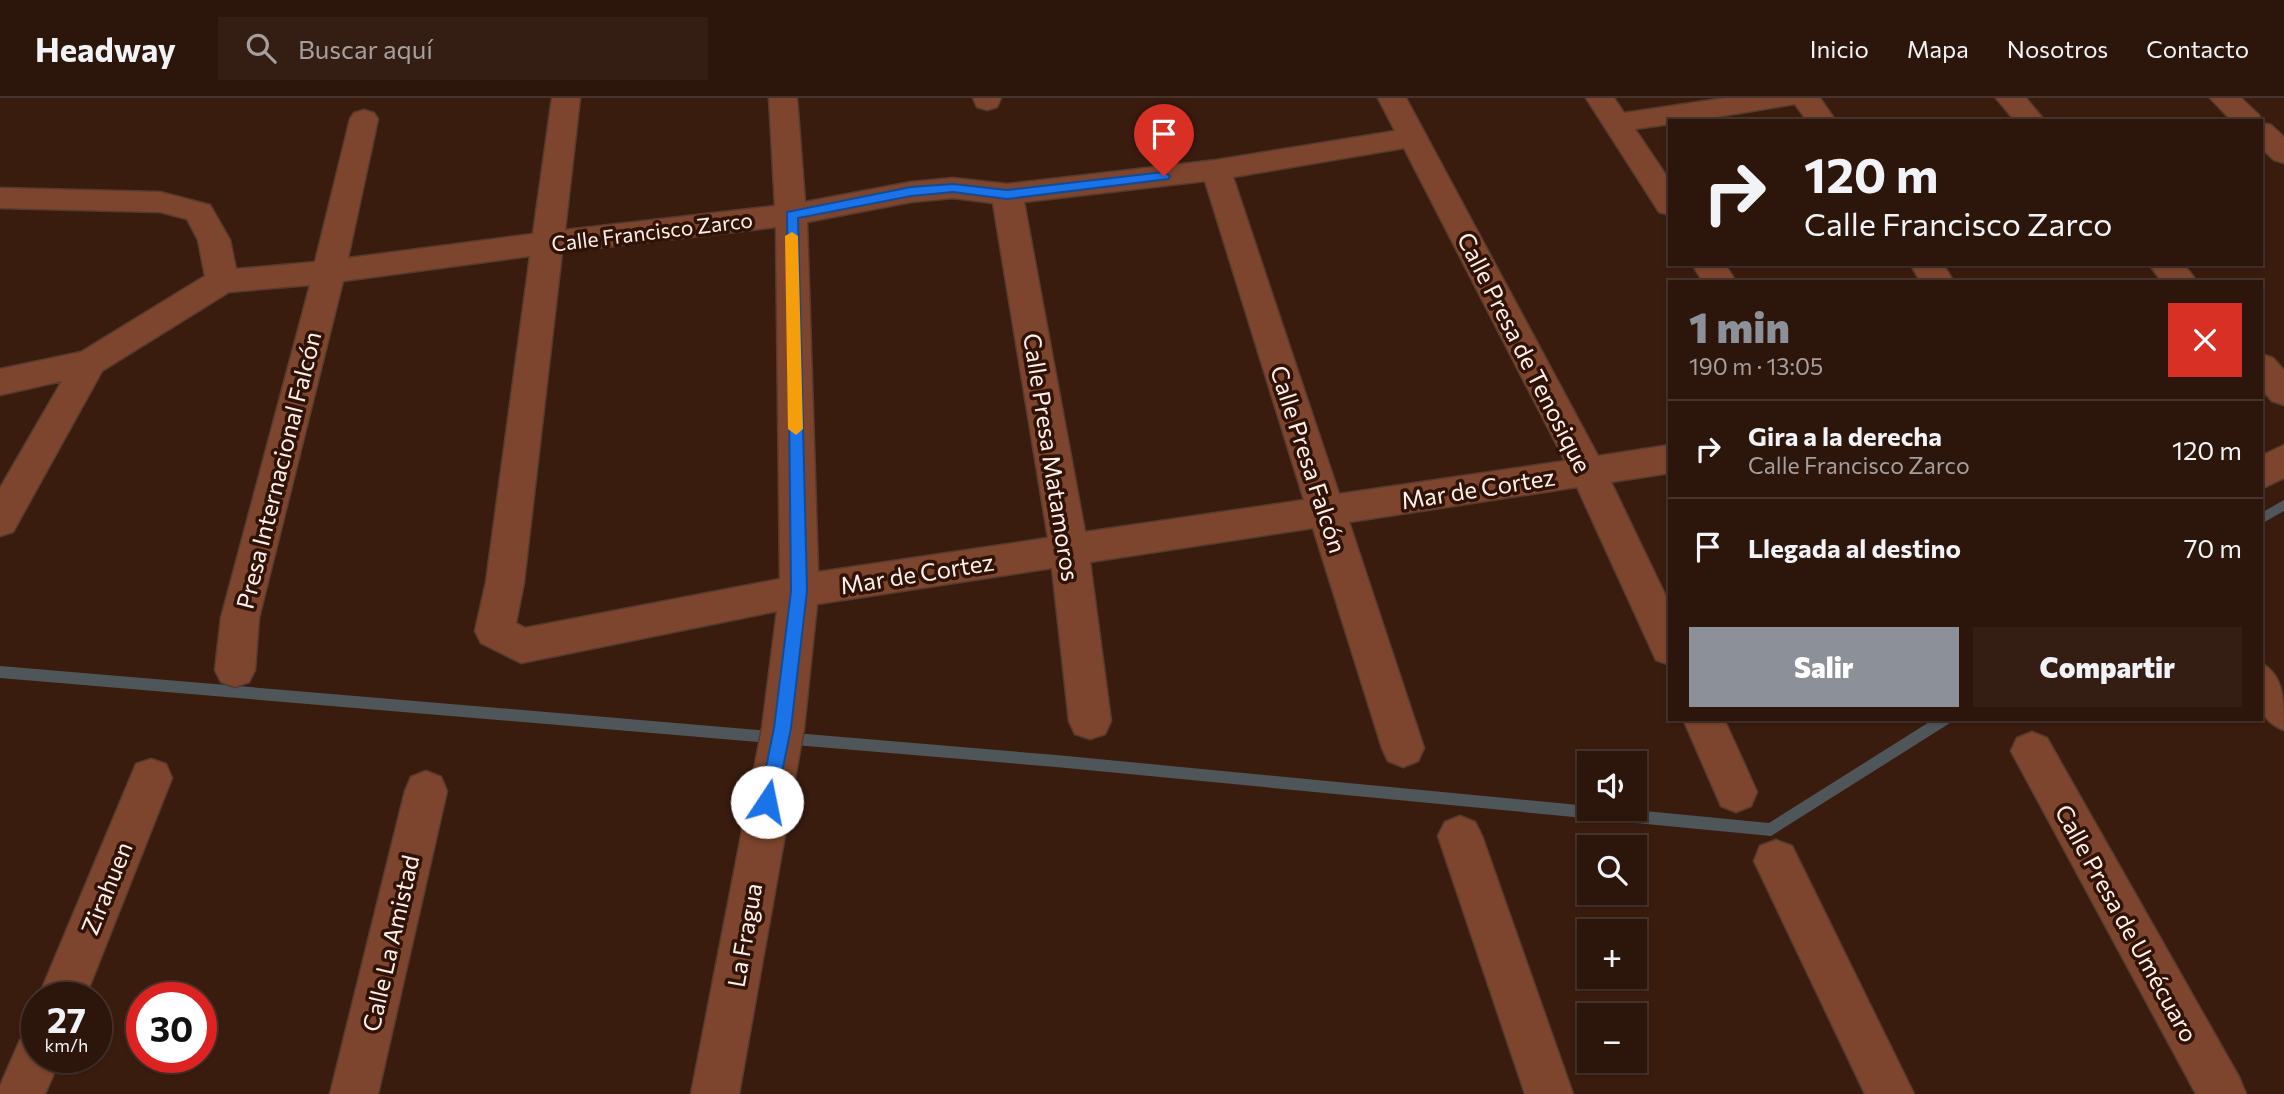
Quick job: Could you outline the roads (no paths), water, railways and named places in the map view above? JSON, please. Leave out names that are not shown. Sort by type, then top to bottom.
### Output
[{"type":"street","name":"Mar de Cortez","points":[[566,98],[505,582],[495,631],[520,646],[799,591],[1668,459]]},
{"type":"street","name":"La Fragua","points":[[715,1094],[772,775],[783,728],[799,591],[791,215],[783,98]]},
{"type":"street","name":"Calle Presa de Tenosique","points":[[1392,98],[1588,471],[1668,644]]},
{"type":"street","points":[[1600,98],[1668,202]]},
{"type":"street","points":[[1616,123],[1786,98]]},
{"type":"street","points":[[1805,98],[1821,119]]},
{"type":"street","points":[[2010,98],[2029,119]]},
{"type":"street","points":[[2224,98],[2247,119]]},
{"type":"street","name":"Presa Internacional Falcón","points":[[235,670],[240,618],[329,272],[364,119]]},
{"type":"street","points":[[2263,134],[2284,153]]},
{"type":"street","name":"Calle Francisco Zarco","points":[[222,281],[329,272],[791,215],[911,191],[953,188],[1007,194],[1216,170],[1414,136]]},
{"type":"street","name":"Calle Presa Falcón","points":[[1216,170],[1403,748]]},
{"type":"street","name":"Calle Presa Matamoros","points":[[1007,194],[1069,549],[1090,721]]},
{"type":"street","points":[[0,198],[160,202],[199,212],[214,240],[222,281],[90,362],[0,382]]},
{"type":"street","points":[[2167,266],[2179,280]]},
{"type":"street","points":[[0,522],[90,362]]},
{"type":"street","points":[[2263,369],[2284,392]]},
{"type":"street","points":[[2263,474],[2284,459]]},
{"type":"street","points":[[2263,684],[2284,712]]},
{"type":"street","points":[[1704,721],[1736,792]]},
{"type":"street","name":"Calle Presa de Umécuaro","points":[[2032,751],[2222,1094]]},
{"type":"street","name":"Zirahuen","points":[[68,982],[151,778]]},
{"type":"street","name":"Calle La Amistad","points":[[354,1094],[426,791]]},
{"type":"street","points":[[1460,836],[1549,1094]]},
{"type":"street","points":[[1776,861],[1890,1094]]},
{"type":"street","points":[[21,1094],[30,1073]]},
{"type":"waterway","points":[[2263,518],[2284,505]]},
{"type":"waterway","points":[[0,672],[1056,761],[1771,830],[1942,721]]}]
